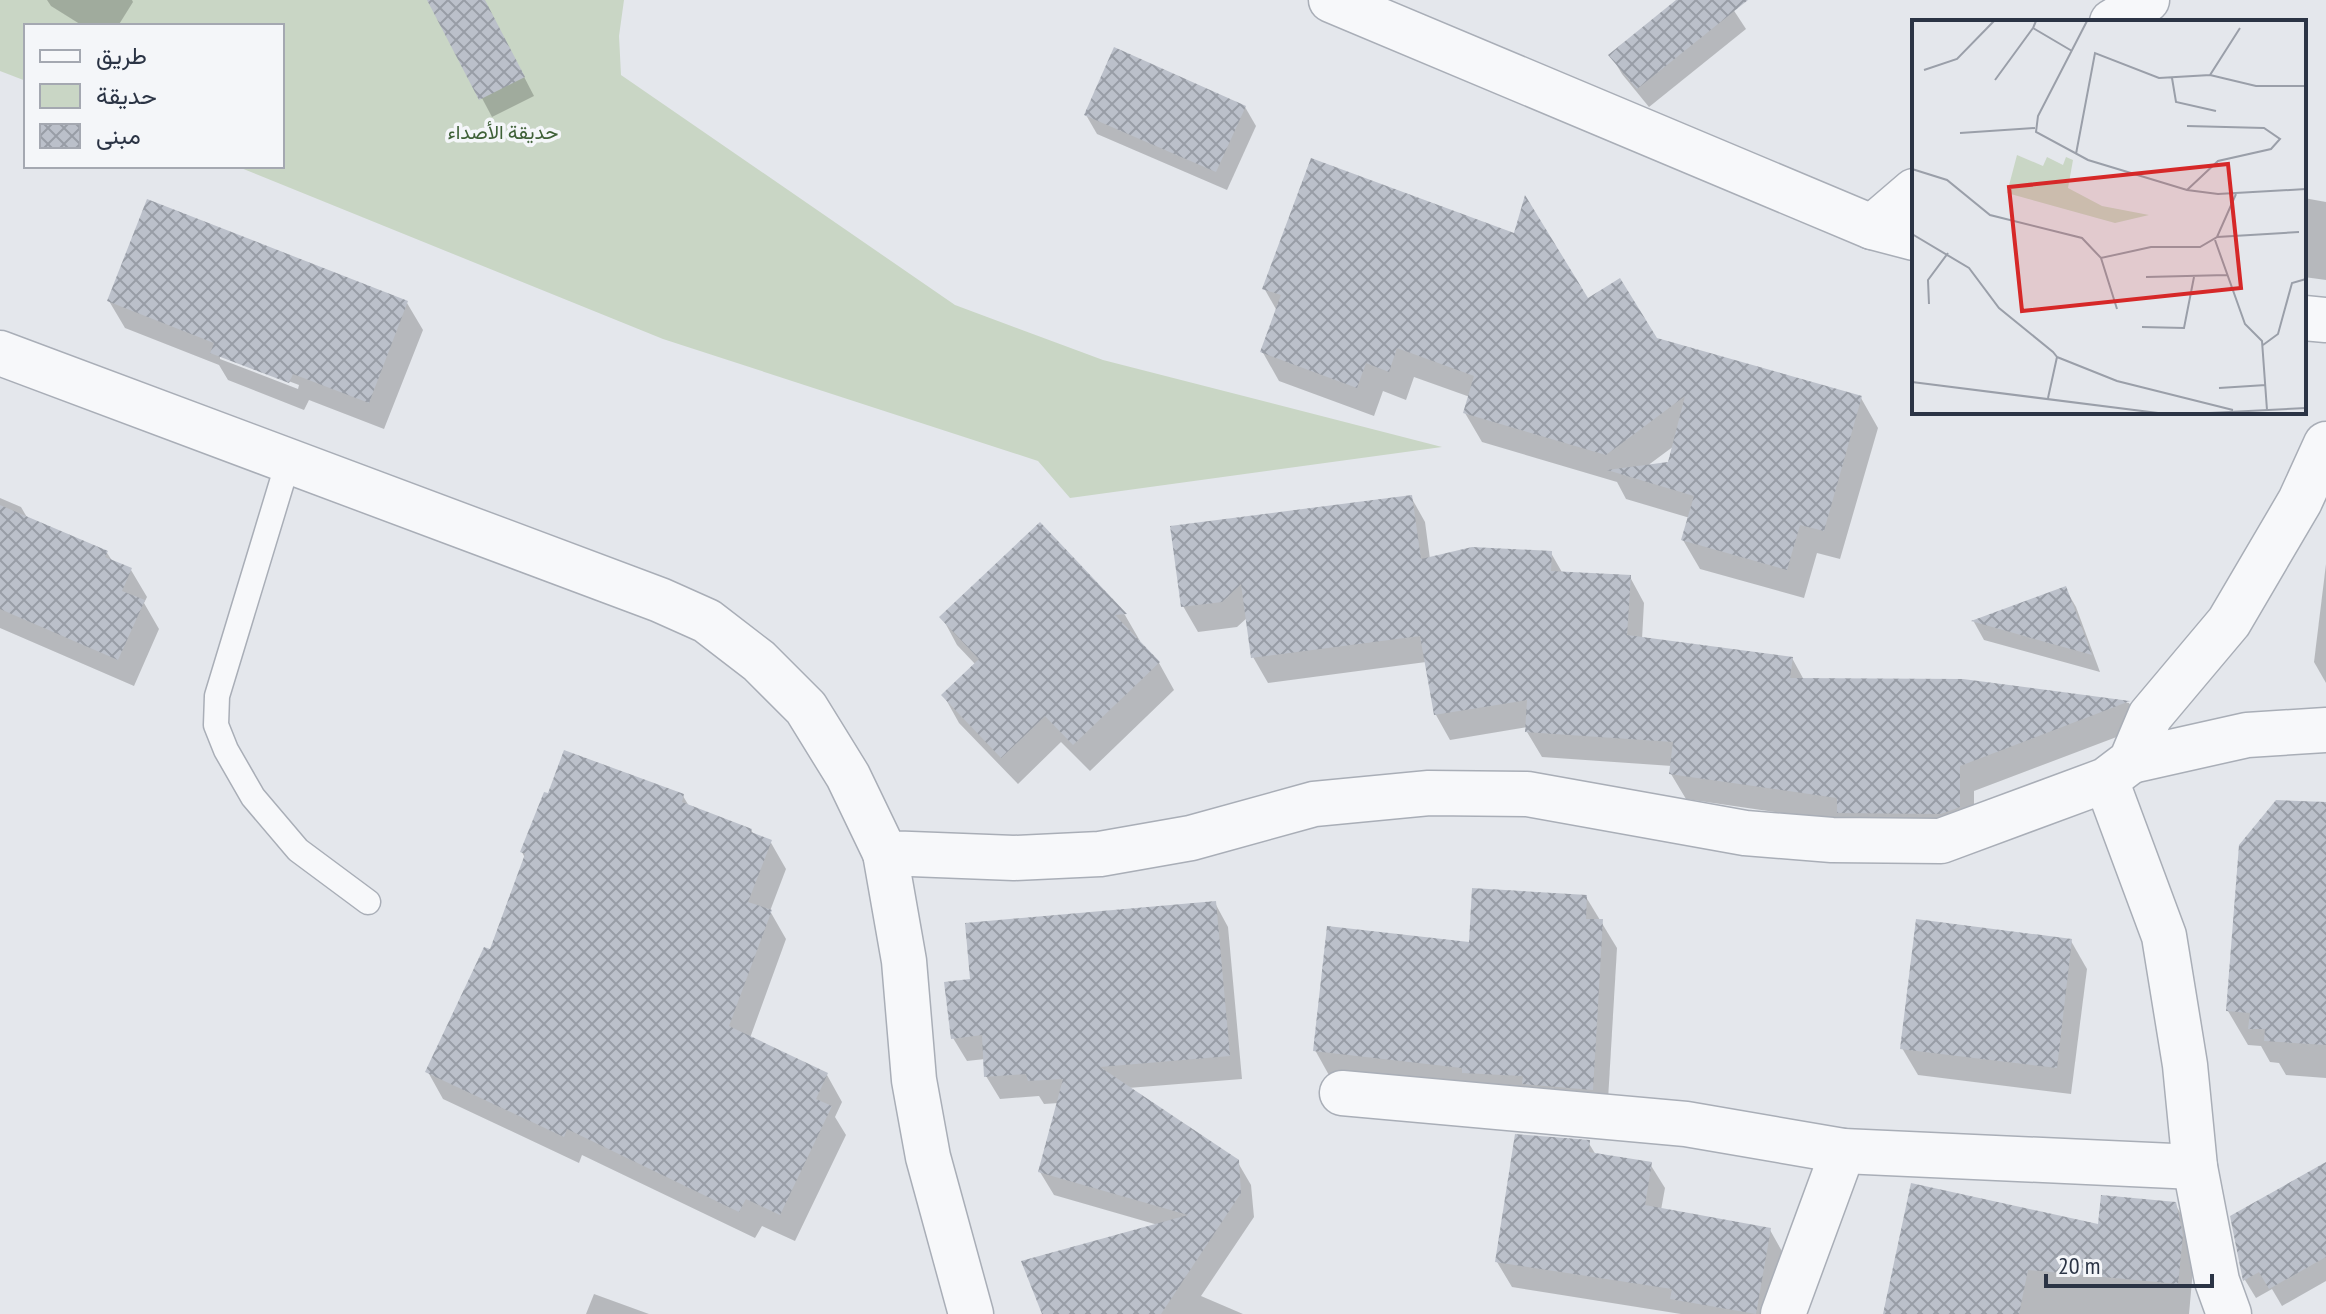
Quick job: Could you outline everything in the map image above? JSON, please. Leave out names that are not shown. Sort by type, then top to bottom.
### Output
[{"type":"street","points":[[1331,0],[1872,227],[1912,237]]},
{"type":"street","points":[[2115,20],[2147,0]]},
{"type":"street","points":[[1872,227],[1912,193]]},
{"type":"street","points":[[2306,318],[2326,320]]},
{"type":"street","points":[[0,353],[660,600],[707,621],[759,661],[806,708],[848,776],[885,853],[904,961],[914,1080],[928,1157],[971,1314]]},
{"type":"street","points":[[2229,1314],[2217,1281],[2195,1167],[2185,1065],[2164,936],[2118,771],[2150,716],[2229,622],[2300,501],[2326,444]]},
{"type":"street","points":[[885,853],[1014,858],[1100,854],[1191,838],[1314,804],[1429,793],[1527,794],[1745,833],[1832,840],[1941,841],[2118,771],[2247,735],[2326,730]]},
{"type":"street","points":[[1342,1093],[1686,1124],[1843,1151],[2195,1167]]},
{"type":"street","points":[[1783,1314],[1843,1151]]},
{"type":"lane","points":[[288,462],[217,696],[216,725],[226,750],[253,797],[298,850],[368,902]]},
{"type":"green space","name":"حديقة الأصداء","points":[[0,0],[624,0],[619,36],[621,75],[955,305],[1103,360],[1442,447],[1070,498],[1038,461],[663,339],[241,168],[284,168],[284,24],[24,24],[24,80],[0,71]]},
{"type":"building","points":[[427,0],[485,0],[525,77],[479,100]]},
{"type":"building","points":[[1676,0],[1748,0],[1637,89],[1608,55]]},
{"type":"building","points":[[1114,47],[1246,106],[1216,172],[1084,115]]},
{"type":"building","points":[[1311,158],[1514,233],[1525,195],[1588,298],[1620,278],[1657,338],[1862,396],[1824,531],[1800,525],[1787,570],[1681,540],[1694,496],[1607,470],[1668,462],[1685,396],[1606,455],[1463,413],[1474,376],[1397,348],[1389,372],[1366,363],[1357,388],[1260,352],[1281,295],[1262,289]]},
{"type":"building","points":[[147,199],[408,301],[369,403],[293,374],[289,383],[210,353],[214,343],[107,301]]},
{"type":"building","points":[[1412,495],[1421,559],[1472,547],[1552,551],[1551,571],[1631,575],[1627,635],[1793,657],[1790,678],[1963,679],[2130,701],[1960,766],[1960,807],[1941,814],[1837,813],[1837,798],[1669,774],[1673,742],[1525,732],[1527,700],[1434,715],[1420,636],[1251,658],[1241,584],[1222,602],[1181,607],[1170,526]]},
{"type":"building","points":[[0,505],[108,551],[105,557],[132,568],[122,591],[145,600],[118,660],[0,609]]},
{"type":"building","points":[[1040,522],[1127,614],[1115,615],[1160,662],[1073,745],[1045,716],[1001,758],[941,695],[979,659],[939,617]]},
{"type":"building","points":[[2066,586],[2092,655],[1971,621]]},
{"type":"building","points":[[564,750],[684,794],[682,802],[772,840],[748,902],[772,910],[729,1026],[828,1073],[816,1099],[832,1106],[780,1215],[746,1199],[739,1212],[567,1129],[564,1137],[425,1072],[484,947],[490,949],[525,854],[520,852]]},
{"type":"building","points":[[2276,800],[2326,802],[2326,1045],[2264,1041],[2265,1029],[2248,1029],[2250,1013],[2226,1011],[2239,845]]},
{"type":"building","points":[[1472,888],[1587,895],[1586,919],[1603,919],[1593,1090],[1522,1084],[1523,1076],[1462,1073],[1462,1068],[1313,1051],[1327,926],[1469,942]]},
{"type":"building","points":[[1216,901],[1230,1056],[1100,1067],[1239,1160],[1241,1193],[1161,1314],[1042,1314],[1021,1261],[1188,1215],[1038,1172],[1063,1079],[1028,1081],[1026,1074],[984,1077],[982,1035],[951,1039],[944,982],[970,979],[965,923]]},
{"type":"building","points":[[1916,919],[2072,939],[2057,1068],[1900,1049]]},
{"type":"building","points":[[1515,1134],[1590,1140],[1589,1152],[1652,1162],[1645,1205],[1771,1228],[1756,1314],[1670,1299],[1672,1289],[1495,1262]]},
{"type":"building","points":[[2326,1162],[2326,1257],[2269,1289],[2259,1272],[2243,1281],[2230,1216]]},
{"type":"building","points":[[1911,1183],[2098,1224],[2101,1195],[2176,1202],[2183,1235],[2178,1284],[2028,1270],[2019,1314],[1883,1314]]}]
